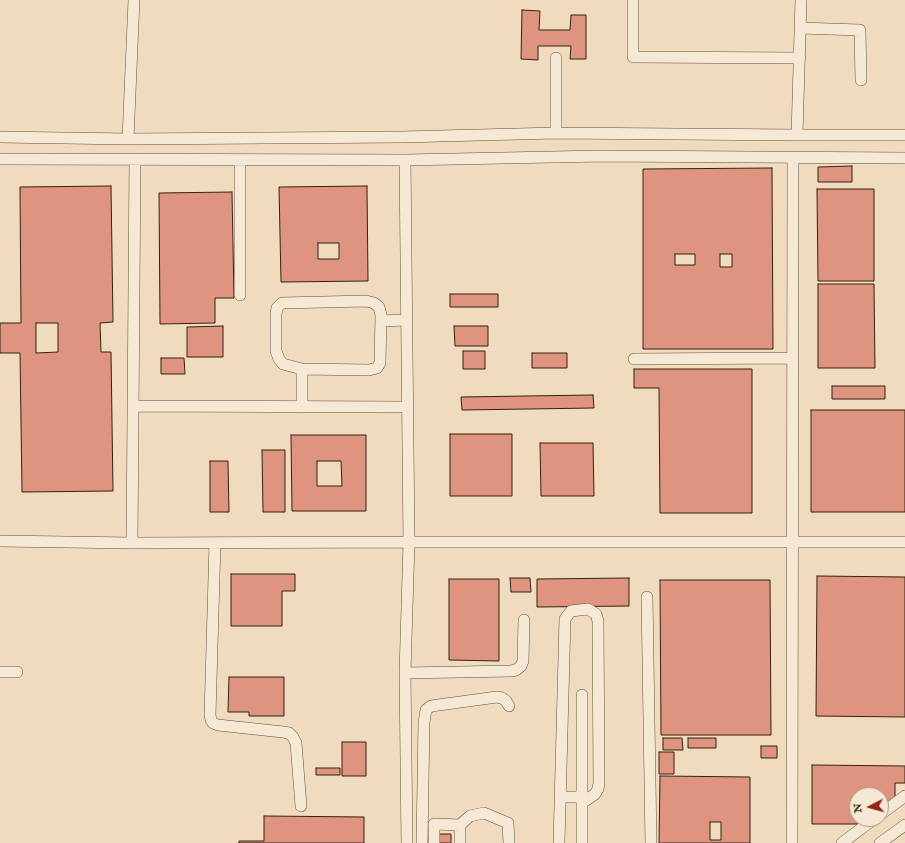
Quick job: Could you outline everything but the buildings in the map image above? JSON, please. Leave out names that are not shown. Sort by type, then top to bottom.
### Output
[{"type":"street","points":[[128,139],[134,0]]},
{"type":"street","points":[[633,0],[633,57],[800,58]]},
{"type":"street","points":[[797,135],[801,0]]},
{"type":"street","points":[[800,28],[860,30],[861,80]]},
{"type":"street","points":[[556,58],[556,134]]},
{"type":"street","points":[[0,137],[128,139],[402,137],[556,134],[905,134]]},
{"type":"street","points":[[0,159],[405,160],[602,156],[905,158]]},
{"type":"street","points":[[792,843],[793,158]]},
{"type":"street","points":[[132,543],[134,160]]},
{"type":"street","points":[[240,160],[240,295]]},
{"type":"street","points":[[405,160],[409,542],[405,673],[407,843]]},
{"type":"street","points":[[366,301],[374,303],[379,307],[381,315],[380,362],[377,368],[369,370],[302,369],[283,364],[276,351],[276,314],[277,308],[282,303],[366,301]]},
{"type":"street","points":[[381,321],[407,320]]},
{"type":"street","points":[[634,359],[793,358]]},
{"type":"street","points":[[302,369],[302,407]]},
{"type":"street","points":[[133,406],[408,407]]},
{"type":"street","points":[[0,541],[132,543],[905,542]]},
{"type":"street","points":[[215,543],[211,720],[218,725],[289,733],[296,743],[301,806]]},
{"type":"street","points":[[647,597],[651,843]]},
{"type":"street","points":[[559,843],[560,797],[565,619],[571,611],[588,609],[596,614],[598,621],[598,789],[592,797],[582,800],[560,797]]},
{"type":"street","points":[[405,673],[516,670],[521,666],[523,661],[524,620]]},
{"type":"street","points":[[0,672],[17,672]]},
{"type":"street","points":[[563,696],[599,695]]},
{"type":"street","points":[[582,696],[582,843]]},
{"type":"street","points":[[422,843],[424,722],[426,710],[431,706],[497,697],[502,698],[510,706]]},
{"type":"street","points":[[889,808],[905,796]]},
{"type":"street","points":[[434,843],[434,824],[460,825],[470,816],[484,813],[508,823],[509,843]]},
{"type":"street","points":[[460,825],[460,843]]},
{"type":"street","points":[[880,843],[905,825]]},
{"type":"street","points":[[842,843],[863,827]]}]
